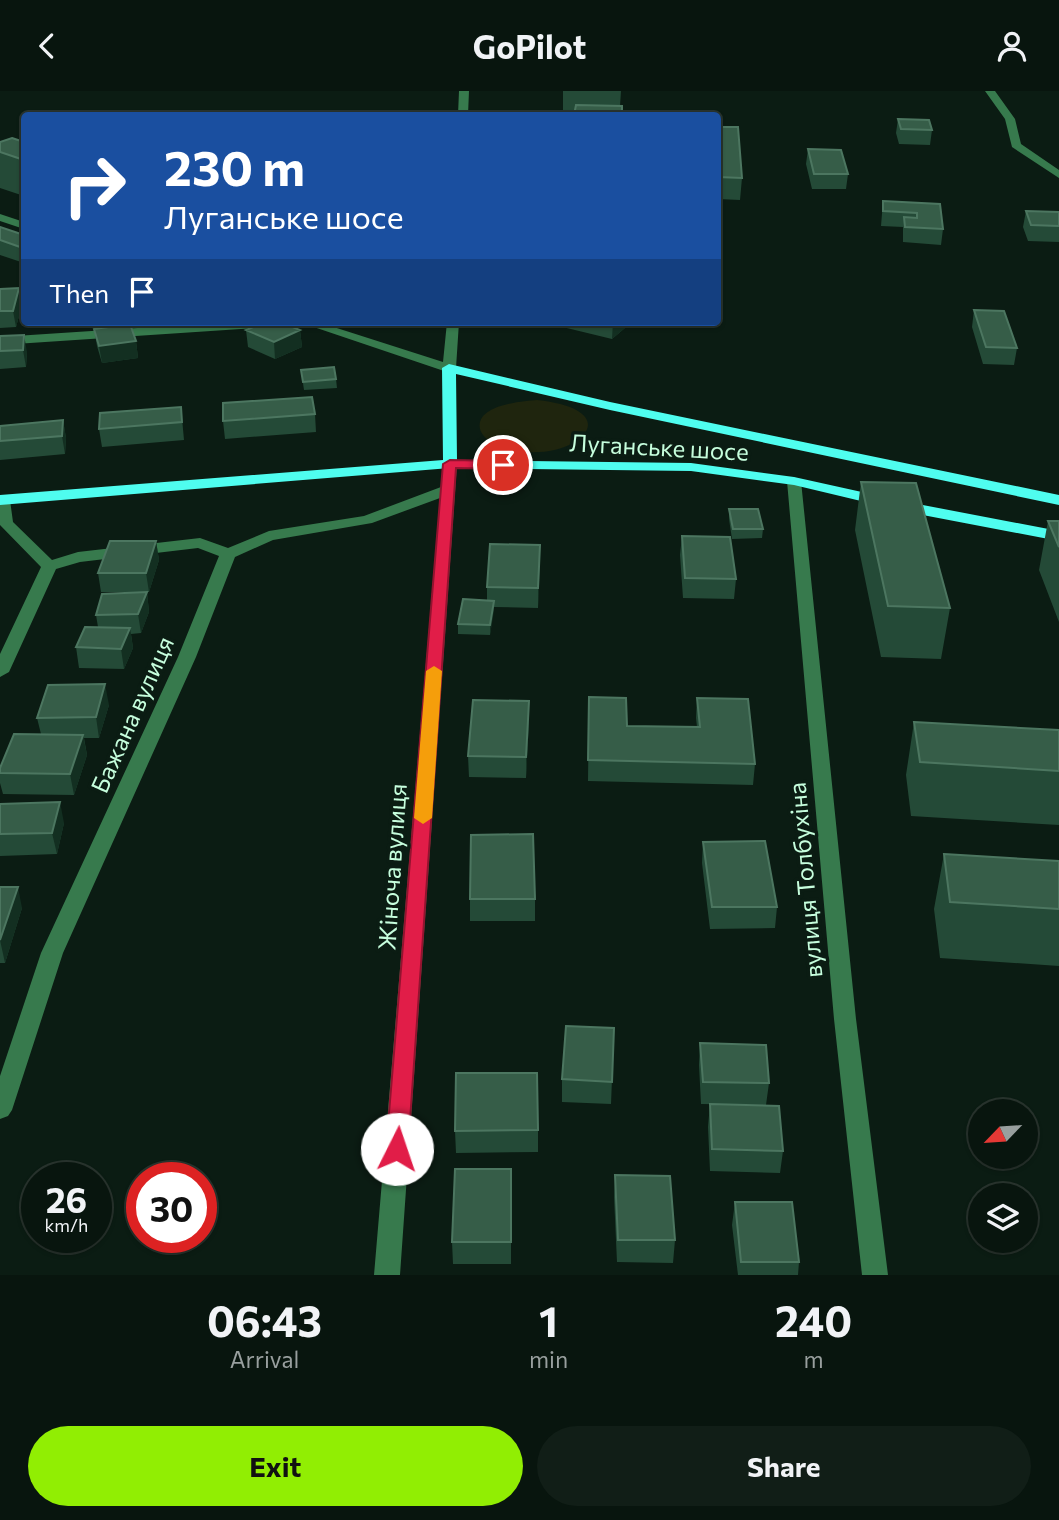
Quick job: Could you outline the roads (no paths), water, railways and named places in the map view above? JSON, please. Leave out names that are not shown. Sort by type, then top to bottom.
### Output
[{"type":"main road","points":[[449,368],[450,464]]},
{"type":"main road","name":"Луганське шосе","points":[[449,368],[610,406],[1059,500]]},
{"type":"main road","name":"Луганське шосе","points":[[1,500],[450,464],[691,467],[794,481],[907,507],[1059,536]]},
{"type":"street","points":[[463,112],[464,91]]},
{"type":"street","points":[[990,91],[1010,119],[1016,145],[1059,175]]},
{"type":"street","points":[[0,217],[21,225]]},
{"type":"street","points":[[0,341],[226,326]]},
{"type":"street","points":[[318,326],[449,368],[453,326]]},
{"type":"street","name":"Жіноча вулиця","points":[[387,1275],[450,464]]},
{"type":"street","name":"вулиця Толбухіна","points":[[794,481],[845,1020],[875,1275]]},
{"type":"street","points":[[0,672],[49,566],[78,557],[200,544],[228,555],[269,536],[367,520],[447,489]]},
{"type":"street","points":[[1,500],[6,523],[49,566]]},
{"type":"street","name":"Бажана вулиця","points":[[0,1110],[52,953],[187,657],[228,555]]}]
